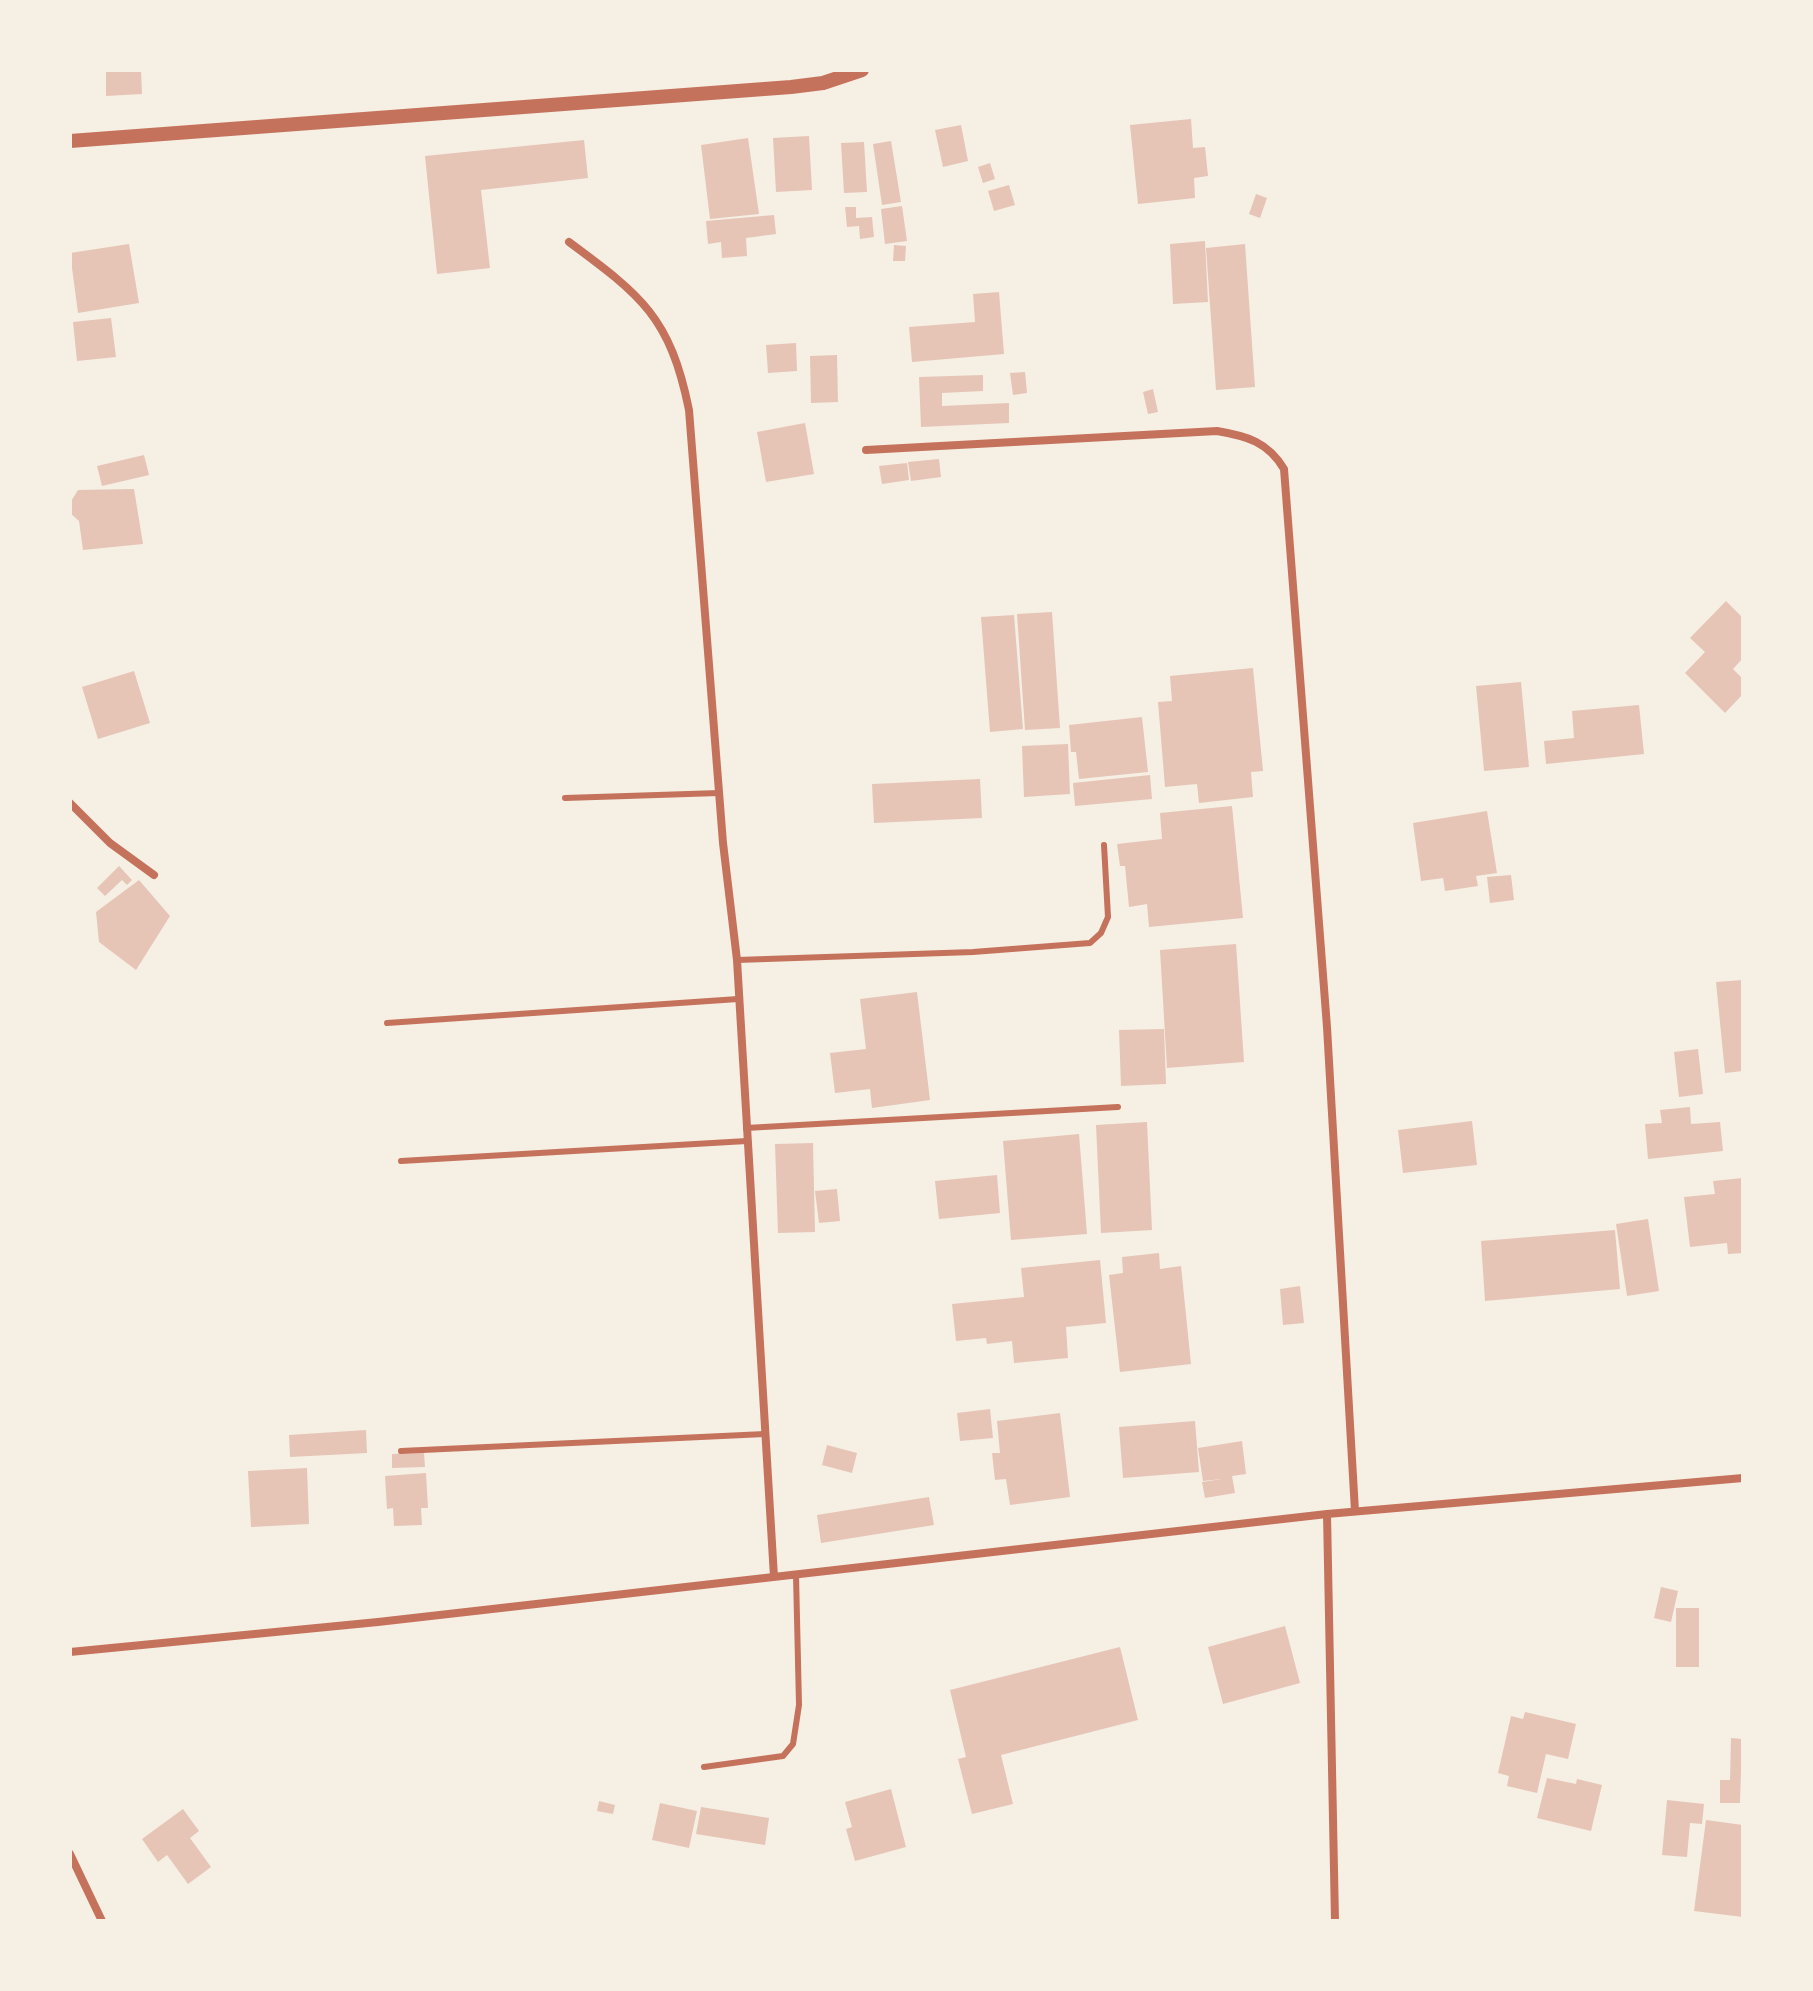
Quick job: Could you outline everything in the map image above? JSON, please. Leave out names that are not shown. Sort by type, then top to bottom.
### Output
[{"type":"street","points":[[70,141],[791,87],[823,83],[862,70]]},
{"type":"street","points":[[569,242],[622,281],[642,301],[673,348],[689,410],[719,793],[737,960],[774,1577]]},
{"type":"street","points":[[866,450],[1217,431],[1244,436],[1264,445],[1284,469],[1327,1027],[1355,1511]]},
{"type":"street","points":[[70,803],[110,843],[154,875]]},
{"type":"street","points":[[70,1652],[378,1622],[1355,1511],[1743,1478]]},
{"type":"street","points":[[1327,1514],[1335,1921]]},
{"type":"street","points":[[70,1854],[102,1921]]},
{"type":"lane","points":[[565,798],[719,793]]},
{"type":"lane","points":[[737,960],[973,952],[1090,943],[1101,933],[1108,917],[1104,845]]},
{"type":"lane","points":[[387,1023],[738,999]]},
{"type":"lane","points":[[746,1128],[1118,1107]]},
{"type":"lane","points":[[401,1161],[747,1141]]},
{"type":"lane","points":[[401,1451],[765,1434]]},
{"type":"lane","points":[[704,1767],[783,1756],[793,1744],[799,1705],[796,1575]]},
{"type":"building","points":[[106,70],[141,70],[142,94],[106,96]]},
{"type":"building","points":[[1191,119],[1193,148],[1205,147],[1208,176],[1194,178],[1195,198],[1138,204],[1130,125]]},
{"type":"building","points":[[961,125],[968,161],[943,167],[935,130]]},
{"type":"building","points":[[809,136],[812,190],[776,192],[773,138]]},
{"type":"building","points":[[748,138],[759,214],[710,219],[701,145]]},
{"type":"building","points":[[584,140],[588,178],[481,190],[490,268],[437,274],[425,156]]},
{"type":"building","points":[[891,141],[901,202],[882,205],[873,144]]},
{"type":"building","points":[[864,142],[867,192],[844,193],[841,143]]},
{"type":"building","points":[[990,163],[995,179],[983,183],[978,167]]},
{"type":"building","points":[[1009,185],[1015,205],[994,211],[988,191]]},
{"type":"building","points":[[1256,194],[1267,198],[1260,218],[1249,214]]},
{"type":"building","points":[[902,206],[907,241],[885,244],[881,209]]},
{"type":"building","points":[[845,207],[856,207],[856,218],[872,217],[874,237],[860,239],[859,226],[847,227]]},
{"type":"building","points":[[774,215],[776,234],[746,238],[747,256],[722,258],[721,242],[708,244],[706,221]]},
{"type":"building","points":[[1205,241],[1208,302],[1173,304],[1170,244]]},
{"type":"building","points":[[129,244],[139,303],[78,313],[70,253]]},
{"type":"building","points":[[1245,244],[1255,387],[1216,390],[1206,248]]},
{"type":"building","points":[[894,245],[906,246],[905,261],[893,261]]},
{"type":"building","points":[[999,292],[1004,354],[912,362],[909,327],[975,322],[973,294]]},
{"type":"building","points":[[111,318],[116,357],[77,361],[73,322]]},
{"type":"building","points":[[796,343],[797,371],[768,373],[766,345]]},
{"type":"building","points":[[837,355],[838,402],[811,403],[810,356]]},
{"type":"building","points":[[1025,372],[1027,393],[1013,395],[1010,373]]},
{"type":"building","points":[[983,375],[983,391],[942,393],[942,406],[1009,403],[1009,423],[921,427],[919,377]]},
{"type":"building","points":[[1153,389],[1158,412],[1148,414],[1143,392]]},
{"type":"building","points":[[805,423],[814,474],[766,482],[757,432]]},
{"type":"building","points":[[144,455],[149,475],[102,486],[97,466]]},
{"type":"building","points":[[939,459],[941,477],[911,481],[908,462]]},
{"type":"building","points":[[907,463],[909,480],[882,484],[879,466]]},
{"type":"building","points":[[134,489],[143,544],[83,550],[79,521],[70,513],[70,503],[78,490]]},
{"type":"building","points":[[1726,601],[1743,618],[1743,658],[1733,669],[1743,679],[1743,694],[1725,713],[1685,673],[1705,652],[1690,638]]},
{"type":"building","points":[[1052,612],[1060,728],[1025,730],[1017,614]]},
{"type":"building","points":[[1014,615],[1023,729],[990,732],[981,617]]},
{"type":"building","points":[[1253,668],[1263,771],[1251,772],[1253,797],[1199,803],[1197,784],[1165,787],[1158,702],[1172,701],[1170,676]]},
{"type":"building","points":[[134,671],[150,723],[98,739],[82,687]]},
{"type":"building","points":[[1521,682],[1529,767],[1484,771],[1476,686]]},
{"type":"building","points":[[1639,705],[1644,754],[1546,764],[1544,741],[1574,738],[1572,711]]},
{"type":"building","points":[[1142,717],[1148,772],[1079,779],[1076,752],[1071,752],[1069,725]]},
{"type":"building","points":[[1068,744],[1070,794],[1024,797],[1022,746]]},
{"type":"building","points":[[1150,775],[1152,799],[1075,806],[1073,783]]},
{"type":"building","points":[[980,779],[982,818],[874,823],[872,784]]},
{"type":"building","points":[[1232,806],[1243,918],[1149,927],[1147,904],[1129,907],[1125,866],[1120,866],[1117,844],[1162,839],[1160,813]]},
{"type":"building","points":[[1487,811],[1497,873],[1476,876],[1478,886],[1445,891],[1443,878],[1421,881],[1413,823]]},
{"type":"building","points":[[119,866],[132,880],[127,885],[122,880],[105,896],[97,888]]},
{"type":"building","points":[[1511,875],[1514,900],[1490,903],[1487,877]]},
{"type":"building","points":[[139,880],[170,916],[136,970],[99,942],[96,912]]},
{"type":"building","points":[[1236,944],[1244,1062],[1167,1068],[1160,950]]},
{"type":"building","points":[[1743,980],[1743,1071],[1725,1073],[1716,982]]},
{"type":"building","points":[[917,992],[930,1100],[872,1108],[870,1089],[835,1093],[830,1053],[866,1049],[860,999]]},
{"type":"building","points":[[1164,1029],[1166,1084],[1121,1086],[1119,1030]]},
{"type":"building","points":[[1698,1049],[1703,1094],[1679,1097],[1674,1052]]},
{"type":"building","points":[[1690,1107],[1691,1124],[1720,1122],[1723,1151],[1648,1159],[1645,1124],[1662,1123],[1660,1110]]},
{"type":"building","points":[[1472,1121],[1477,1165],[1403,1173],[1398,1130]]},
{"type":"building","points":[[1147,1122],[1152,1230],[1101,1233],[1096,1125]]},
{"type":"building","points":[[1079,1134],[1087,1234],[1011,1240],[1003,1141]]},
{"type":"building","points":[[813,1143],[815,1232],[778,1233],[775,1144]]},
{"type":"building","points":[[997,1175],[1000,1213],[939,1219],[935,1181]]},
{"type":"building","points":[[1743,1178],[1743,1253],[1728,1254],[1727,1243],[1690,1247],[1684,1197],[1715,1194],[1713,1181]]},
{"type":"building","points":[[837,1189],[840,1221],[819,1223],[815,1191]]},
{"type":"building","points":[[1648,1219],[1659,1291],[1627,1296],[1616,1224]]},
{"type":"building","points":[[1615,1230],[1620,1289],[1485,1301],[1481,1241]]},
{"type":"building","points":[[1159,1253],[1160,1269],[1181,1266],[1191,1364],[1120,1372],[1109,1275],[1123,1273],[1122,1257]]},
{"type":"building","points":[[1100,1260],[1106,1323],[1066,1327],[1068,1358],[1014,1363],[1012,1341],[987,1344],[986,1338],[956,1341],[952,1304],[1024,1297],[1021,1268]]},
{"type":"building","points":[[1300,1286],[1304,1323],[1283,1325],[1280,1289]]},
{"type":"building","points":[[990,1409],[993,1438],[960,1441],[957,1413]]},
{"type":"building","points":[[1060,1413],[1070,1497],[1010,1505],[1006,1479],[995,1480],[992,1453],[1000,1453],[997,1421]]},
{"type":"building","points":[[1195,1421],[1199,1472],[1123,1478],[1119,1427]]},
{"type":"building","points":[[366,1430],[367,1453],[290,1457],[289,1435]]},
{"type":"building","points":[[1242,1441],[1246,1474],[1232,1476],[1235,1493],[1205,1498],[1202,1482],[1222,1479],[1203,1481],[1198,1448]]},
{"type":"building","points":[[827,1445],[857,1453],[852,1473],[822,1465]]},
{"type":"building","points":[[424,1453],[425,1467],[392,1468],[392,1454]]},
{"type":"building","points":[[307,1468],[309,1524],[251,1527],[248,1471]]},
{"type":"building","points":[[426,1473],[428,1508],[421,1508],[422,1525],[394,1526],[393,1508],[387,1509],[385,1476]]},
{"type":"building","points":[[929,1497],[934,1525],[821,1543],[817,1515]]},
{"type":"building","points":[[1661,1587],[1678,1591],[1671,1622],[1654,1618]]},
{"type":"building","points":[[1676,1608],[1699,1608],[1699,1667],[1676,1667]]},
{"type":"building","points":[[1285,1626],[1300,1683],[1223,1704],[1208,1647]]},
{"type":"building","points":[[1120,1647],[1138,1720],[1001,1755],[1013,1804],[972,1814],[958,1759],[966,1757],[950,1690]]},
{"type":"building","points":[[1525,1712],[1576,1724],[1568,1759],[1546,1754],[1537,1793],[1507,1786],[1509,1776],[1498,1773],[1511,1716],[1523,1719]]},
{"type":"building","points":[[1731,1738],[1742,1739],[1740,1803],[1720,1803],[1720,1780],[1730,1780]]},
{"type":"building","points":[[1547,1778],[1576,1784],[1577,1779],[1602,1785],[1591,1831],[1537,1818]]},
{"type":"building","points":[[891,1789],[906,1847],[855,1861],[846,1829],[852,1827],[845,1802]]},
{"type":"building","points":[[1667,1800],[1704,1804],[1702,1824],[1690,1823],[1687,1857],[1662,1855]]},
{"type":"building","points":[[599,1801],[615,1805],[613,1814],[597,1811]]},
{"type":"building","points":[[660,1803],[697,1811],[689,1848],[652,1840]]},
{"type":"building","points":[[701,1807],[769,1818],[765,1845],[696,1834]]},
{"type":"building","points":[[183,1809],[199,1831],[190,1838],[211,1867],[188,1884],[167,1855],[158,1862],[142,1839]]},
{"type":"building","points":[[1706,1820],[1743,1825],[1743,1917],[1694,1911]]}]
